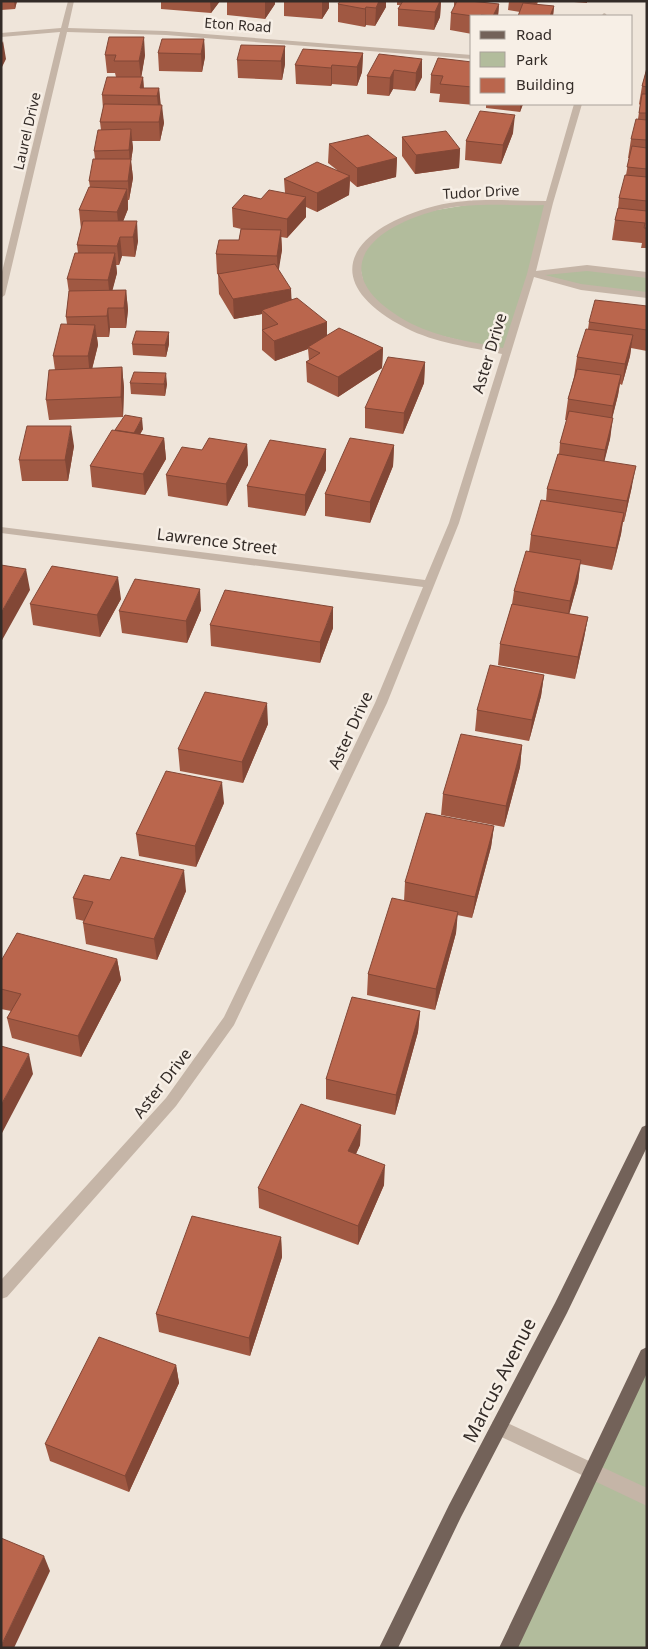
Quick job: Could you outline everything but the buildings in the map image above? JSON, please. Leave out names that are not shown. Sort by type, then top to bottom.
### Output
[{"type":"main road","name":"Marcus Avenue","points":[[388,1648],[455,1511],[636,1156],[647,1130]]},
{"type":"main road","points":[[508,1648],[647,1355]]},
{"type":"street","name":"Laurel Drive","points":[[1,295],[71,1]]},
{"type":"street","name":"Eton Road","points":[[1,35],[64,30],[232,37],[470,57]]},
{"type":"street","name":"Aster Drive","points":[[1,1292],[172,1102],[229,1021],[381,703],[454,523],[531,274],[549,203],[578,105]]},
{"type":"street","name":"Tudor Drive","points":[[506,352],[426,332],[409,326],[384,311],[366,296],[359,284],[355,272],[358,256],[367,241],[388,225],[418,213],[441,207],[474,204],[549,203]]},
{"type":"street","points":[[531,274],[587,268],[647,275]]},
{"type":"street","points":[[531,274],[581,287],[647,295]]},
{"type":"street","name":"Lawrence Street","points":[[1,530],[429,584]]},
{"type":"street","points":[[499,1427],[647,1497]]},
{"type":"green space","points":[[549,203],[531,274],[507,352],[409,326],[366,296],[358,256],[367,241],[418,213],[473,204]]},
{"type":"green space","points":[[587,268],[647,275],[647,295],[581,287],[531,274]]},
{"type":"green space","points":[[647,1354],[647,1648],[511,1648]]}]
